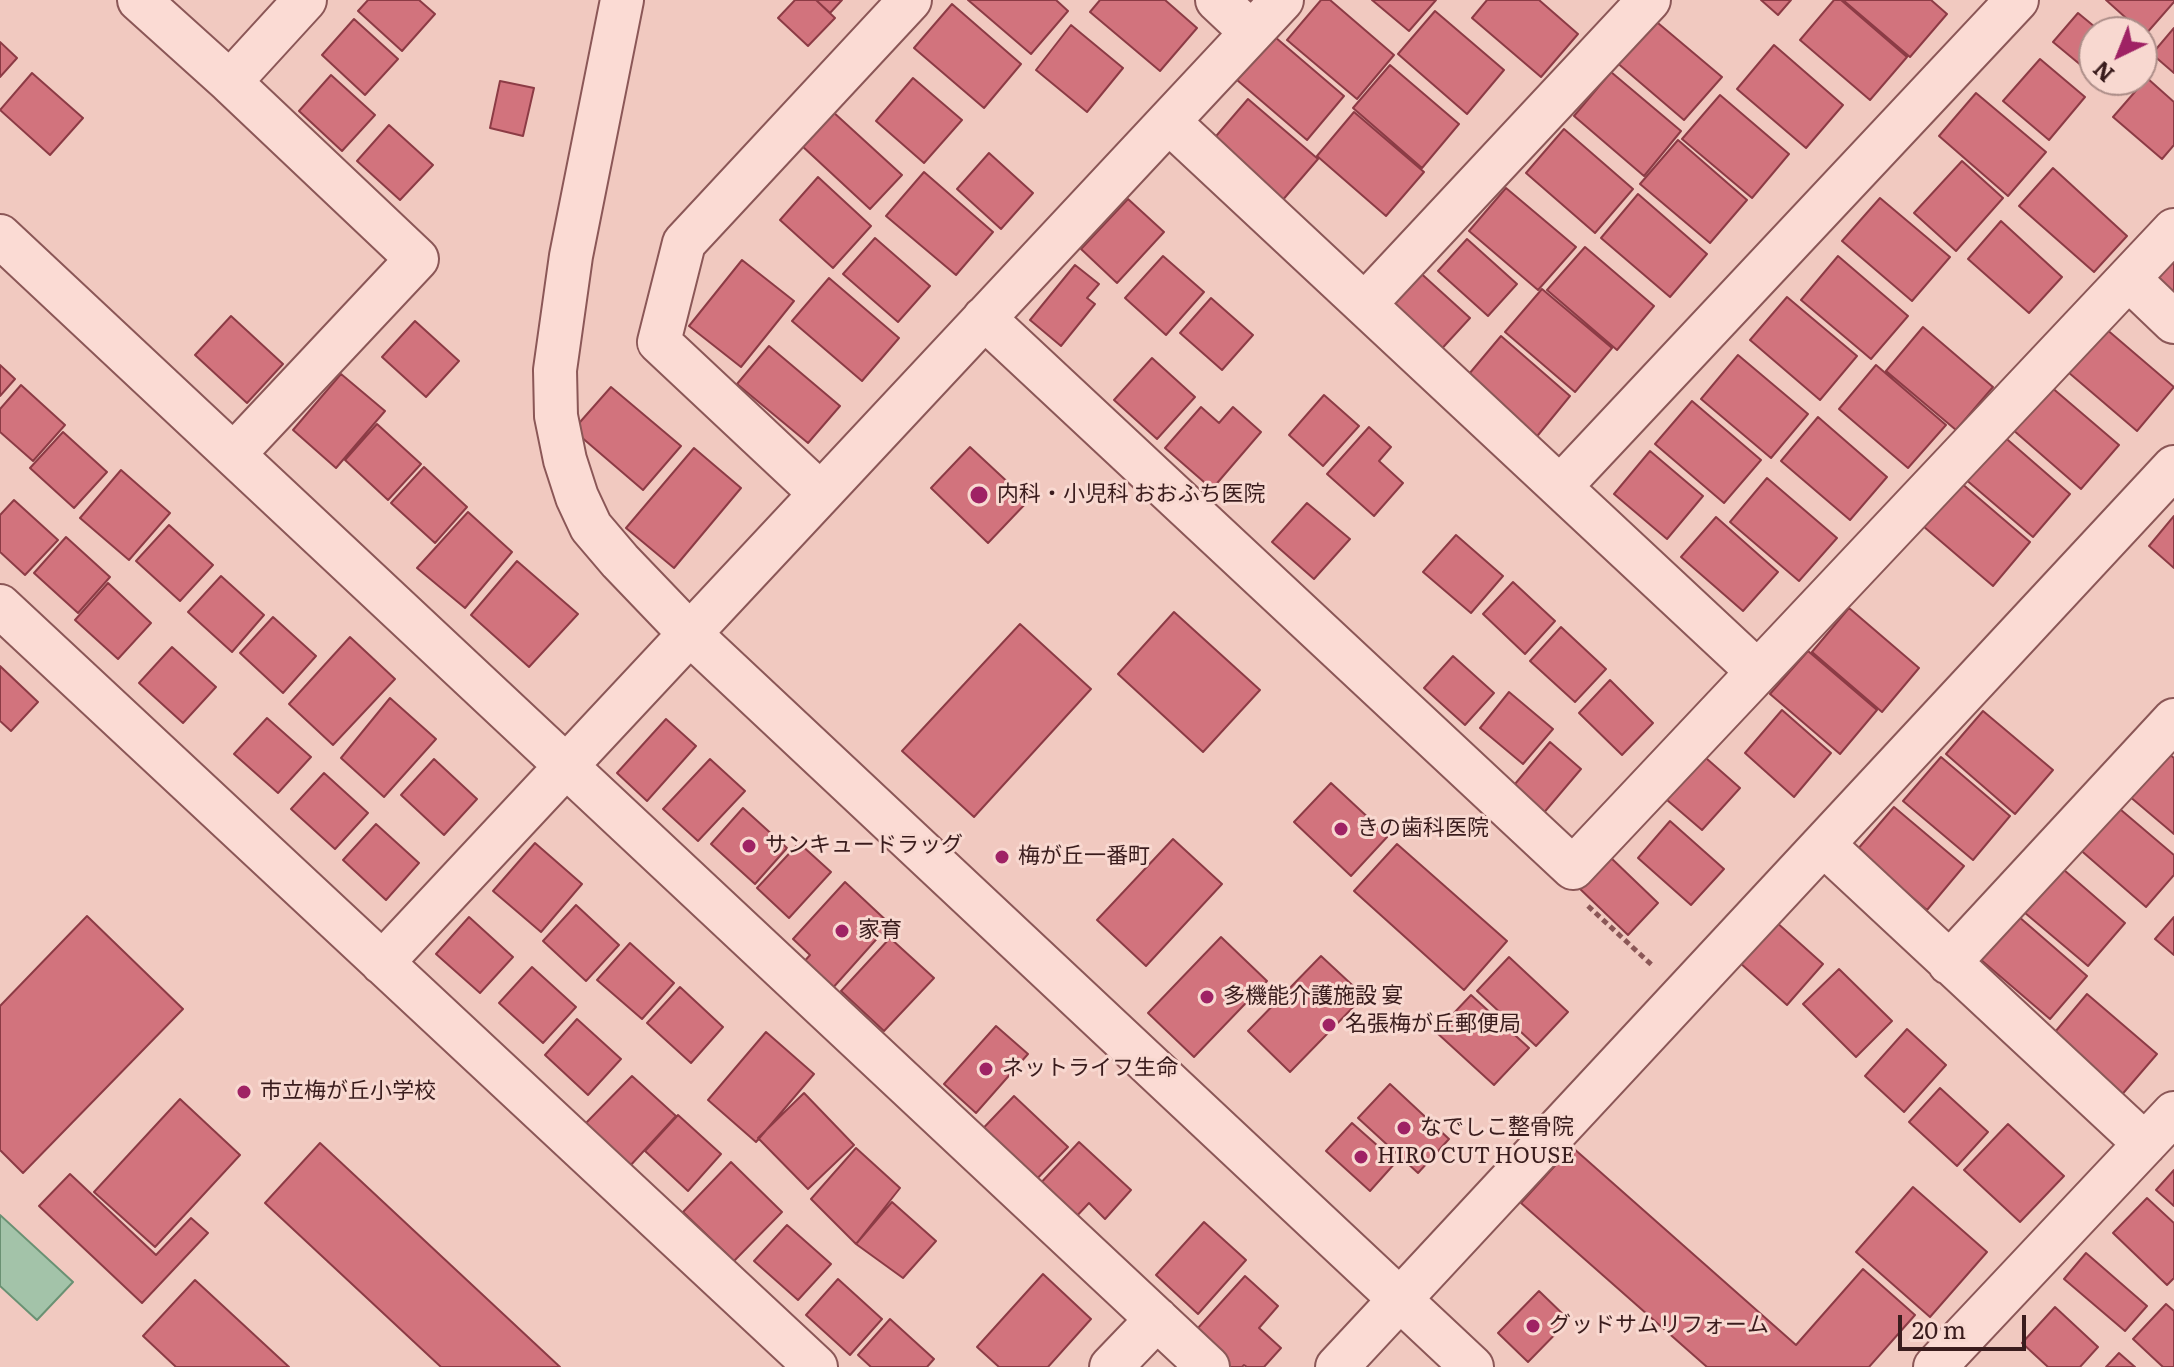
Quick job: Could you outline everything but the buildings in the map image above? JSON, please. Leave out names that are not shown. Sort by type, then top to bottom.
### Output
[{"type":"street","points":[[139,0],[417,259],[234,454]]},
{"type":"street","points":[[230,82],[305,0]]},
{"type":"street","points":[[622,0],[571,256],[555,370],[556,416],[565,460],[591,527],[689,633],[1472,1367]]},
{"type":"street","points":[[820,493],[659,342],[684,243],[910,0]]},
{"type":"street","points":[[1217,0],[1251,32]]},
{"type":"street","points":[[382,963],[1282,0]]},
{"type":"street","points":[[1365,304],[1649,0]]},
{"type":"street","points":[[1560,487],[2017,0]]},
{"type":"street","points":[[1169,122],[1757,671]]},
{"type":"street","points":[[984,318],[1573,868],[2174,230]]},
{"type":"street","points":[[0,236],[1208,1367]]},
{"type":"street","points":[[2129,279],[2174,322]]},
{"type":"street","points":[[1337,1367],[2174,467]]},
{"type":"street","points":[[0,606],[816,1367]]},
{"type":"street","points":[[1949,963],[2174,720]]},
{"type":"street","points":[[1824,845],[2145,1144]]},
{"type":"street","points":[[1935,1367],[2174,1113]]},
{"type":"street","points":[[1111,1367],[1157,1319]]},
{"type":"path","points":[[1573,868],[1578,898],[1684,995]]},
{"type":"shaded area","points":[[0,1215],[73,1282],[37,1320],[0,1286]]},
{"type":"place","name":"内科・小児科 おおふち医院","points":[[979,495]]},
{"type":"place","name":"きの歯科医院","points":[[1341,829]]},
{"type":"place","name":"サンキュードラッグ","points":[[749,846]]},
{"type":"place","name":"梅が丘一番町","points":[[1002,857]]},
{"type":"place","name":"家育","points":[[842,931]]},
{"type":"place","name":"多機能介護施設 宴","points":[[1207,997]]},
{"type":"place","name":"名張梅が丘郵便局","points":[[1329,1025]]},
{"type":"place","name":"ネットライフ生命","points":[[986,1069]]},
{"type":"place","name":"市立梅が丘小学校","points":[[244,1092]]},
{"type":"place","name":"なでしこ整骨院","points":[[1404,1128]]},
{"type":"place","name":"HIRO CUT HOUSE","points":[[1361,1157]]},
{"type":"place","name":"グッドサムリフォーム","points":[[1533,1326]]}]
